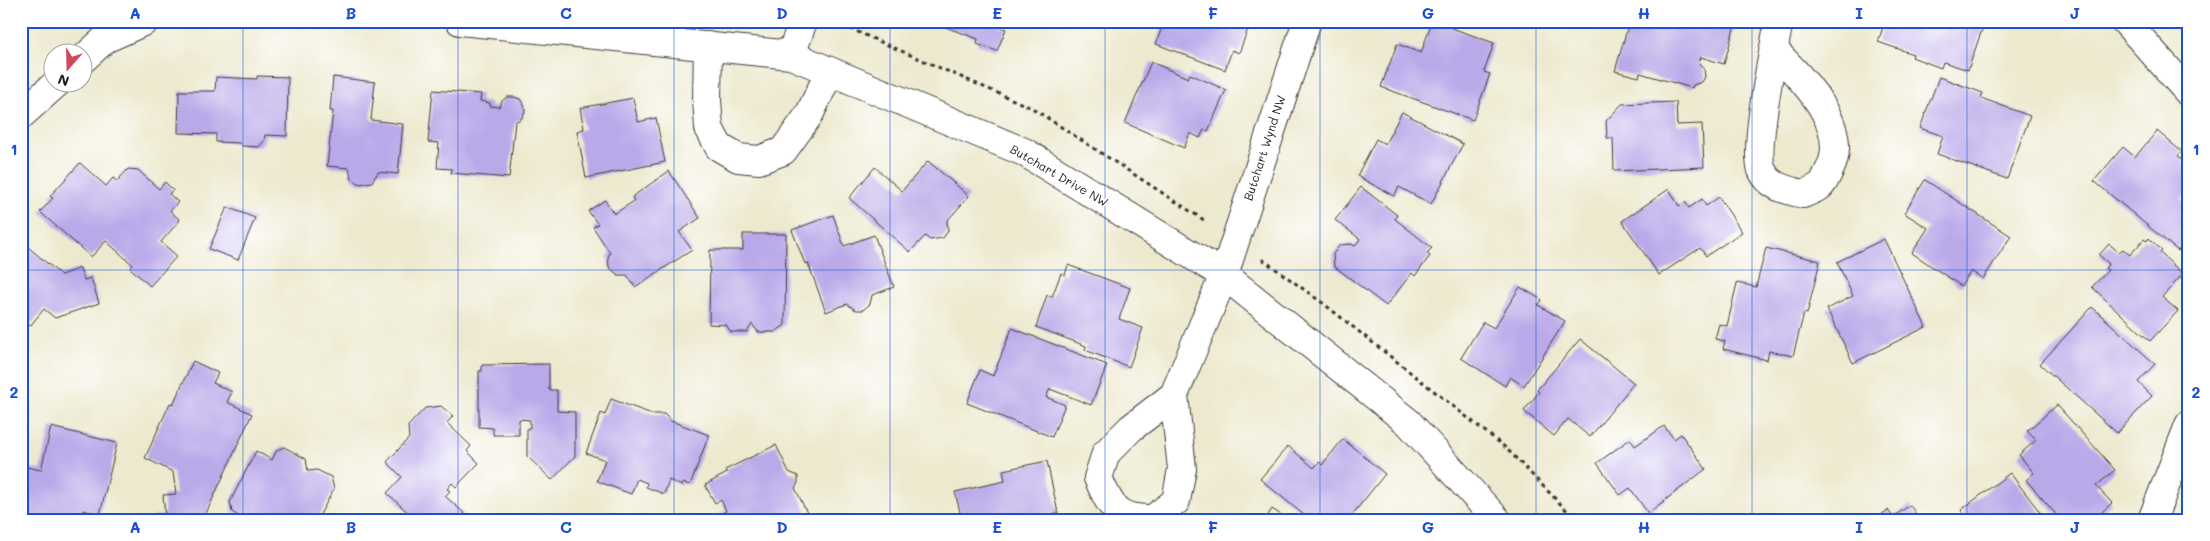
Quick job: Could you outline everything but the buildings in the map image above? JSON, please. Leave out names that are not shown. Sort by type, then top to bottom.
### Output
[{"type":"street","points":[[92,51],[105,40],[145,21]]},
{"type":"street","name":"Butchart Drive NW","points":[[460,21],[790,55],[1024,152],[1224,275],[1408,422],[1497,520]]},
{"type":"street","points":[[790,55],[803,21]]},
{"type":"street","name":"Butchart Wynd NW","points":[[1224,275],[1307,21]]},
{"type":"street","points":[[1774,50],[1808,85],[1824,110],[1834,132],[1833,161],[1822,185],[1803,194],[1775,186],[1761,170],[1759,145],[1774,50],[1779,21]]},
{"type":"street","points":[[2125,21],[2189,93]]},
{"type":"street","points":[[708,46],[707,100],[709,128],[719,147],[738,158],[759,160],[783,150],[809,115],[830,71]]},
{"type":"street","points":[[21,116],[47,92]]},
{"type":"street","points":[[1174,395],[1224,275]]},
{"type":"street","points":[[2152,520],[2189,425]]}]
